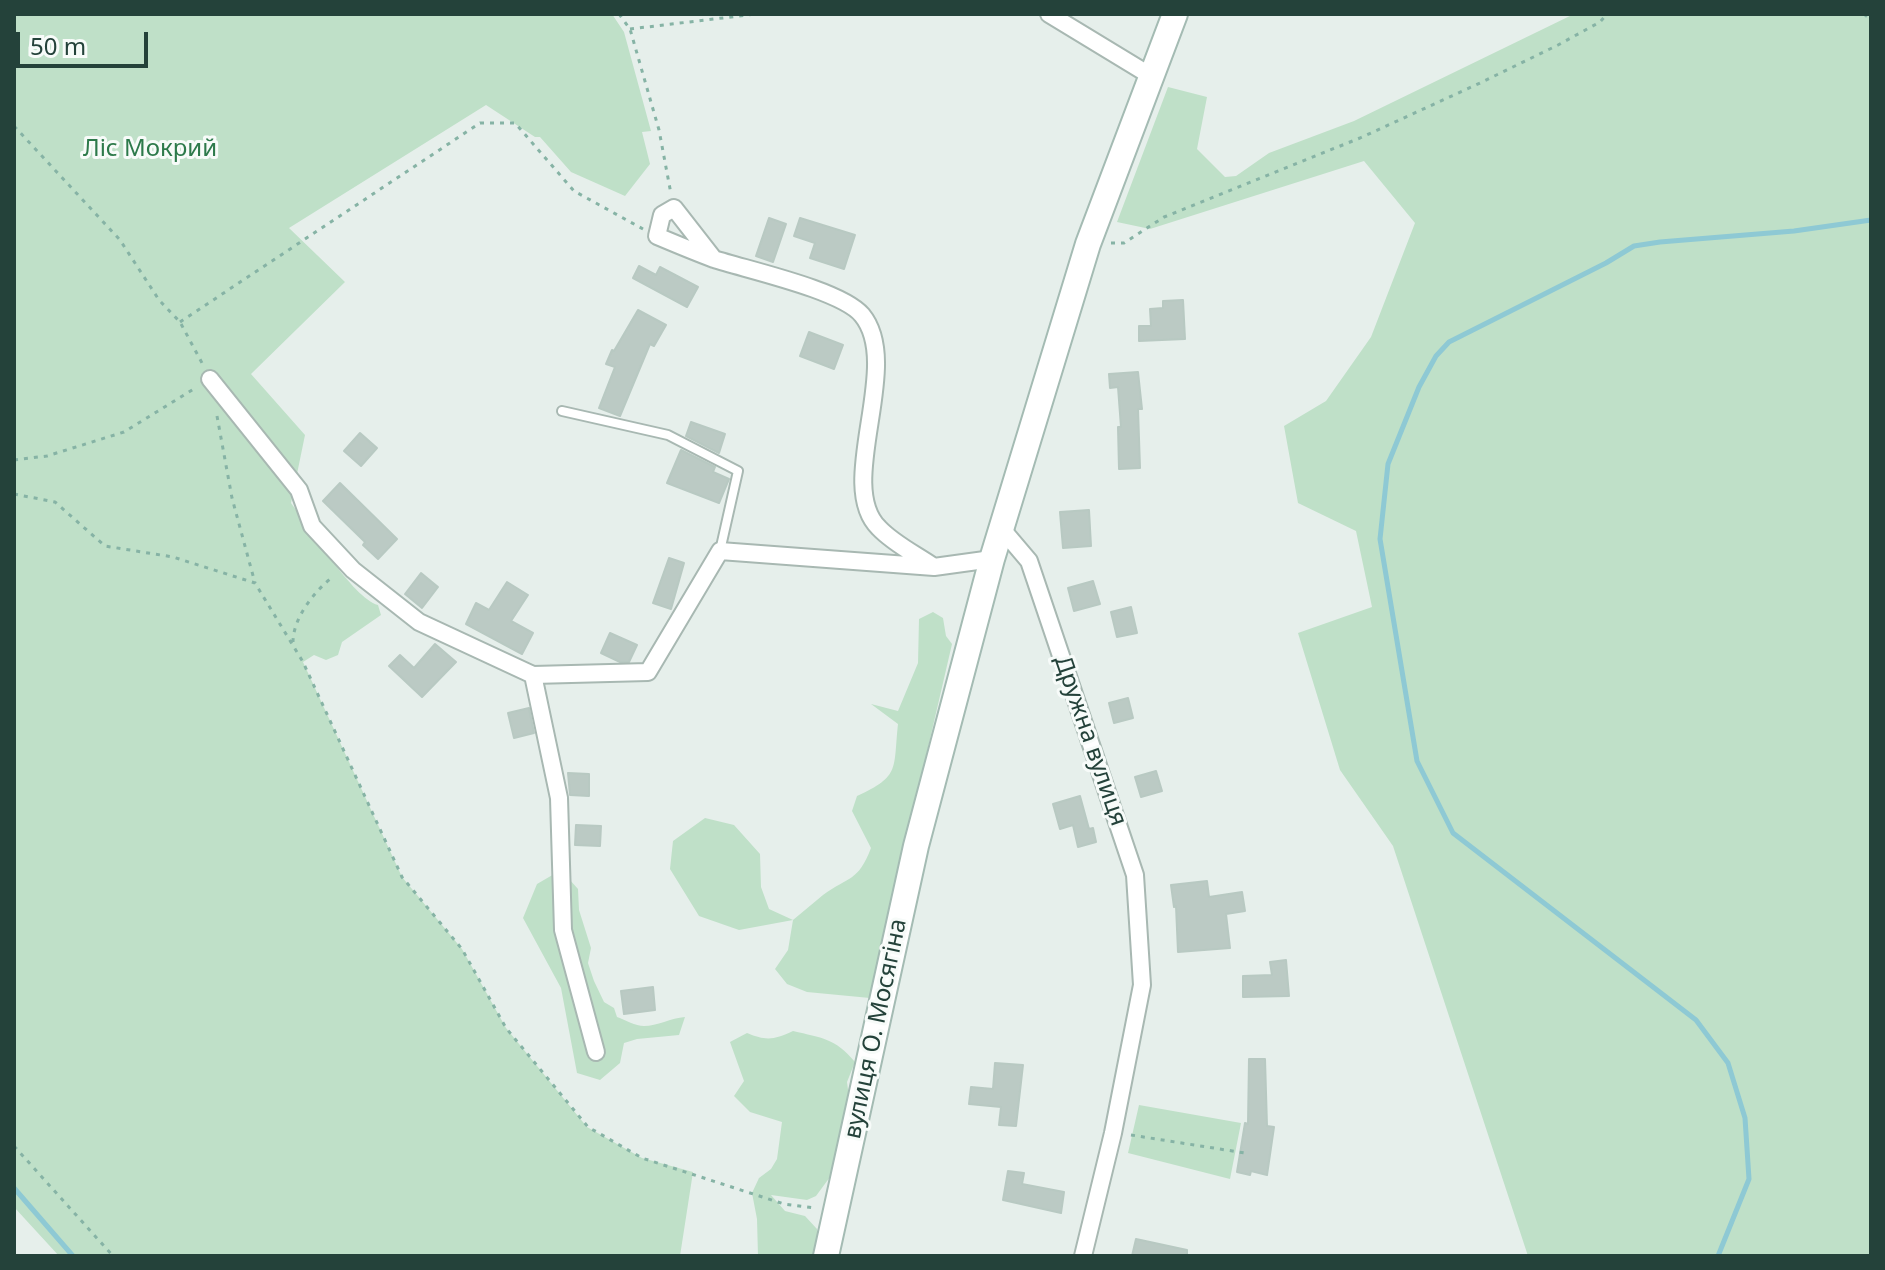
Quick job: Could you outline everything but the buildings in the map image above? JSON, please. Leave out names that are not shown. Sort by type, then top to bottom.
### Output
[{"type":"main road","points":[[1001,528],[1088,244],[1175,14]]},
{"type":"main road","name":"вулиця О. Мосягіна","points":[[826,1256],[916,846],[1001,528]]},
{"type":"street","points":[[1049,14],[1151,76]]},
{"type":"street","points":[[713,258],[674,208],[662,215],[657,236],[713,258],[828,294],[861,314],[873,337],[875,367],[863,488],[867,509],[878,528],[934,567]]},
{"type":"street","points":[[210,379],[299,490],[312,526],[353,570],[419,622],[533,675],[648,672],[720,551],[934,567],[992,559]]},
{"type":"street","name":"Дружна вулиця","points":[[1001,528],[1029,561],[1135,875],[1142,985],[1113,1133],[1083,1256]]},
{"type":"street","points":[[533,675],[559,798],[563,930],[596,1052]]},
{"type":"lane","points":[[562,411],[668,435],[738,471],[720,551]]},
{"type":"path","points":[[619,14],[630,29],[659,130],[674,208]]},
{"type":"path","points":[[630,29],[756,14]]},
{"type":"path","points":[[1088,244],[1124,243],[1164,217],[1360,138],[1480,83],[1558,45],[1600,22],[1607,14]]},
{"type":"path","points":[[1864,14],[1871,20]]},
{"type":"path","points":[[180,322],[480,123],[515,123],[574,191],[657,236]]},
{"type":"path","points":[[14,126],[120,240],[159,300],[180,322],[210,379],[232,498],[255,583],[293,643],[402,877],[462,949],[506,1028],[588,1127],[642,1158],[784,1204],[836,1211]]},
{"type":"path","points":[[14,460],[47,456],[124,432],[210,379]]},
{"type":"path","points":[[14,494],[55,502],[105,546],[173,557],[255,583]]},
{"type":"path","points":[[293,643],[293,631],[300,615],[331,576],[353,570]]},
{"type":"path","points":[[1113,1133],[1245,1153]]},
{"type":"path","points":[[14,1146],[113,1256]]},
{"type":"green space","name":"Ліс Мокрий","points":[[14,14],[612,14],[624,32],[651,131],[642,132],[650,164],[625,196],[571,172],[540,137],[535,137],[486,105],[289,228],[345,282],[251,374],[305,435],[291,503],[344,576],[368,600],[378,605],[381,615],[342,642],[338,655],[326,660],[314,655],[303,662],[402,877],[462,949],[506,1028],[587,1127],[642,1158],[693,1172],[680,1256],[59,1256],[14,1207]]},
{"type":"green space","points":[[1574,14],[1871,14],[1871,1256],[1528,1256],[1393,846],[1340,770],[1298,633],[1372,607],[1356,531],[1298,503],[1284,426],[1326,401],[1371,337],[1415,223],[1364,161],[1150,229],[1117,222],[1168,87],[1207,97],[1197,149],[1225,177],[1236,176],[1269,153],[1354,121]]},
{"type":"green space","points":[[933,612],[943,618],[946,636],[952,644],[870,998],[807,992],[787,984],[775,969],[788,950],[793,920],[857,873],[871,848],[852,811],[857,796],[881,783],[892,769],[898,724],[871,704],[898,711],[918,663],[919,619]]},
{"type":"green space","points":[[705,818],[734,825],[760,854],[761,887],[769,909],[793,920],[739,930],[699,916],[670,869],[673,841]]},
{"type":"green space","points":[[561,870],[578,889],[579,910],[591,948],[588,963],[604,1002],[614,1008],[617,1017],[641,1026],[685,1017],[679,1035],[624,1043],[620,1063],[600,1080],[577,1073],[561,988],[523,918],[537,884]]},
{"type":"green space","points":[[793,1031],[834,1043],[855,1062],[847,1082],[850,1105],[830,1177],[816,1196],[807,1200],[771,1195],[785,1211],[805,1216],[817,1229],[821,1246],[819,1256],[758,1256],[757,1219],[752,1193],[759,1178],[771,1169],[777,1159],[782,1122],[750,1112],[734,1096],[744,1081],[730,1042],[747,1033],[770,1038]]},
{"type":"green space","points":[[1139,1105],[1241,1123],[1230,1179],[1128,1153]]},
{"type":"waterway","points":[[1718,1256],[1749,1179],[1745,1118],[1728,1063],[1696,1020],[1453,833],[1417,761],[1380,539],[1388,464],[1419,387],[1436,356],[1449,342],[1634,246],[1794,231],[1871,220]]},
{"type":"waterway","points":[[14,1188],[73,1256]]}]
